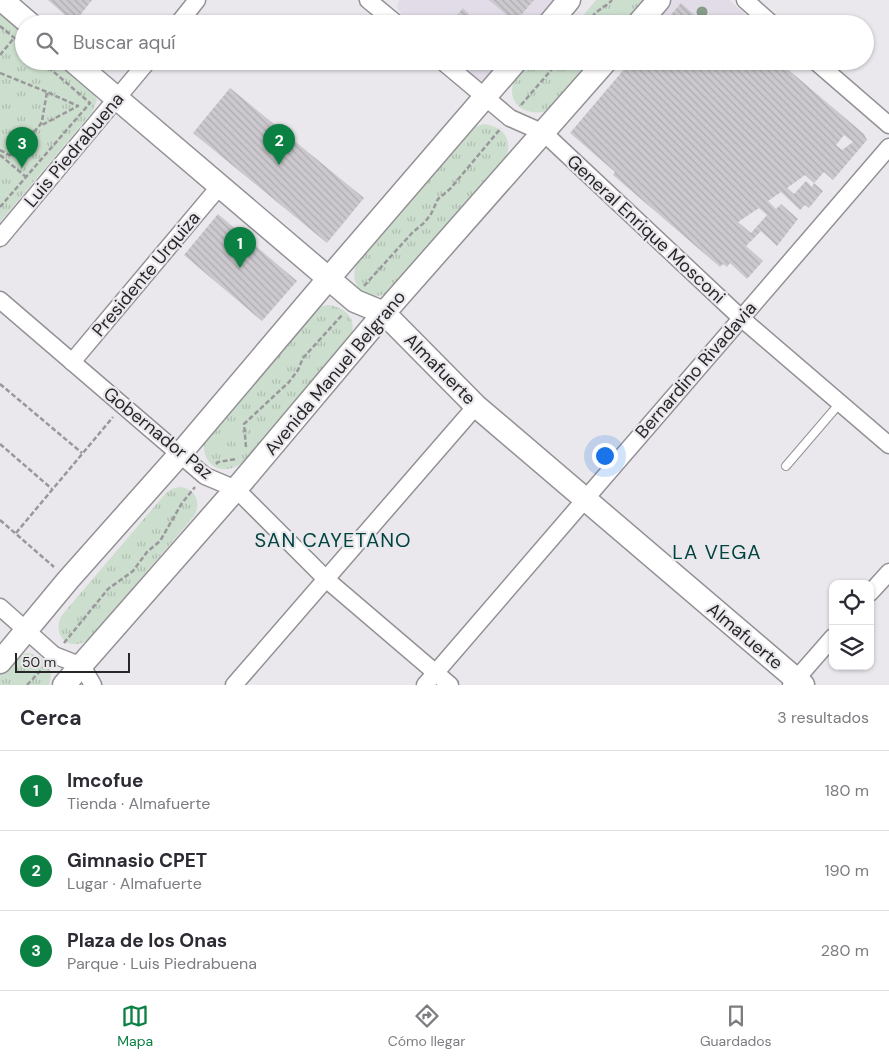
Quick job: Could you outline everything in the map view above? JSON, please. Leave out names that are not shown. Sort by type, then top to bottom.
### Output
[{"type":"main road","points":[[2,0],[15,20]]},
{"type":"main road","points":[[556,15],[569,0]]},
{"type":"main road","points":[[646,15],[659,0]]},
{"type":"main road","name":"Almafuerte","points":[[83,70],[355,301],[384,313],[476,406],[797,683]]},
{"type":"main road","points":[[0,662],[68,580],[180,454],[508,70]]},
{"type":"main road","name":"Avenida Manuel Belgrano","points":[[64,685],[236,489],[384,313],[598,70]]},
{"type":"street","points":[[185,15],[197,0]]},
{"type":"street","points":[[745,0],[762,15]]},
{"type":"street","points":[[378,3],[389,15]]},
{"type":"street","name":"Luis Piedrabuena","points":[[0,238],[141,70]]},
{"type":"street","name":"General Enrique Mosconi","points":[[452,70],[510,118],[544,133],[741,318],[889,445]]},
{"type":"street","points":[[825,70],[889,125]]},
{"type":"street","name":"Bernardino Rivadavia","points":[[430,679],[889,147]]},
{"type":"street","name":"Presidente Urquiza","points":[[72,362],[219,187]]},
{"type":"street","name":"Gobernador Paz","points":[[0,300],[205,476],[236,489],[430,679],[450,685]]},
{"type":"street","points":[[234,685],[476,406]]},
{"type":"street","points":[[874,589],[889,572]]},
{"type":"street","points":[[0,607],[54,655],[82,666],[93,685]]},
{"type":"street","points":[[797,683],[829,642]]},
{"type":"lane","points":[[786,466],[840,403]]},
{"type":"path","points":[[593,15],[612,0]]},
{"type":"path","points":[[0,26],[15,29]]},
{"type":"path","points":[[0,55],[15,39]]},
{"type":"path","points":[[0,207],[90,103],[52,70]]},
{"type":"path","points":[[246,452],[244,424],[289,382],[298,370],[303,358],[355,301],[364,286],[412,233],[425,222],[438,199],[450,188],[551,70]]},
{"type":"path","points":[[0,72],[86,108]]},
{"type":"path","points":[[1,155],[16,153],[40,125],[47,92]]},
{"type":"path","points":[[40,125],[78,106]]},
{"type":"path","points":[[0,150],[1,155],[26,176]]},
{"type":"path","points":[[0,384],[82,453]]},
{"type":"path","points":[[16,533],[123,406]]},
{"type":"path","points":[[0,444],[52,490]]},
{"type":"path","points":[[27,685],[108,589],[133,571],[146,552],[160,541],[182,503],[218,462],[242,458]]},
{"type":"path","points":[[0,520],[68,580]]},
{"type":"shaded area","points":[[399,0],[558,0],[546,15],[403,15],[397,7]]},
{"type":"shaded area","points":[[665,0],[729,0],[746,15],[652,15]]},
{"type":"shaded area","points":[[467,70],[497,70],[488,80],[484,81],[476,78]]},
{"type":"green space","points":[[596,0],[645,0],[632,15],[584,15]]},
{"type":"green space","points":[[0,11],[15,24],[15,70],[69,70],[92,90],[97,100],[92,112],[0,222]]},
{"type":"green space","points":[[520,70],[584,70],[547,111],[540,112],[526,110],[515,102],[512,89],[515,78]]},
{"type":"green space","points":[[484,124],[498,128],[506,137],[508,148],[504,162],[387,294],[378,296],[364,293],[359,288],[354,275],[359,259],[468,132]]},
{"type":"green space","points":[[328,305],[342,309],[350,318],[353,329],[348,343],[243,462],[228,469],[215,467],[206,457],[204,440],[312,313],[319,307]]},
{"type":"green space","points":[[179,487],[189,490],[196,497],[197,506],[194,516],[90,638],[76,644],[64,640],[59,630],[62,615],[166,493]]},
{"type":"green space","points":[[27,653],[38,656],[47,663],[50,673],[49,685],[0,685],[0,674],[18,656]]},
{"type":"building","points":[[48,0],[92,0],[80,15],[65,15]]},
{"type":"building","points":[[489,0],[534,0],[521,15],[507,15]]},
{"type":"building","points":[[681,3],[695,15],[671,15]]},
{"type":"building","points":[[463,8],[469,14],[468,15],[457,15]]},
{"type":"building","points":[[623,70],[789,70],[864,134],[867,140],[833,180],[824,172],[814,183],[823,191],[809,208],[805,205],[800,210],[781,192],[768,201],[776,209],[781,204],[798,219],[777,246],[761,231],[746,246],[763,261],[747,279],[730,263],[727,267],[723,264],[720,267],[613,175],[615,172],[570,133]],"holes":[[[844,135],[853,142],[842,150],[836,145]],[[805,175],[814,183],[812,187],[806,181],[794,194],[787,188]],[[759,208],[767,215],[751,233],[738,222]]]},
{"type":"building","points":[[230,88],[364,198],[327,243],[193,133]]},
{"type":"building","points":[[218,214],[297,281],[262,321],[184,255]]},
{"type":"place","name":"Gimnasio CPET","points":[[279,165]]},
{"type":"place","name":"Plaza de los Onas","points":[[22,168]]},
{"type":"place","name":"Imcofue","points":[[240,268]]},
{"type":"district","name":"SAN CAYETANO","points":[[333,540]]},
{"type":"district","name":"LA VEGA","points":[[717,552]]}]
